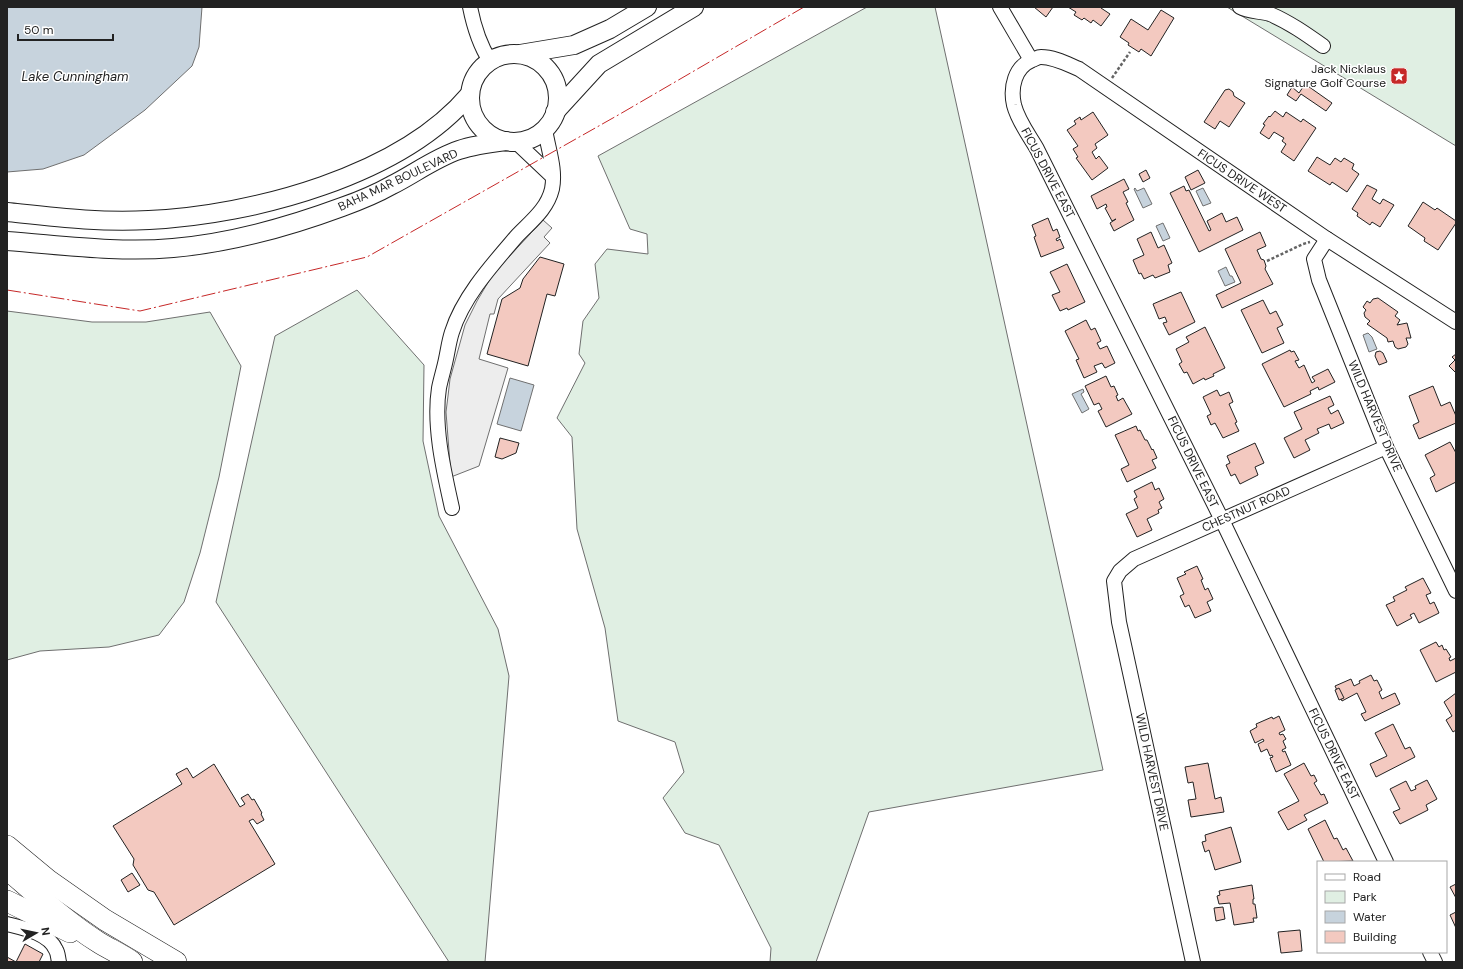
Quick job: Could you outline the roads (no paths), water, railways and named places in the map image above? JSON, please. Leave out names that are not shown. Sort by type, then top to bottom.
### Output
[{"type":"highway","points":[[7,846],[48,880],[105,920],[176,962]]},
{"type":"highway","points":[[7,870],[78,928],[122,959]]},
{"type":"highway","points":[[7,901],[74,934],[98,942]]},
{"type":"main road","points":[[647,7],[610,29],[574,45],[519,54],[507,54],[490,61],[478,72],[470,94],[470,105],[479,125],[496,138],[511,142],[532,138],[545,130],[556,112],[599,64],[694,7]]},
{"type":"main road","points":[[519,54],[537,61],[551,74],[557,92],[558,102],[556,112]]},
{"type":"main road","name":"BAHA MAR BOULEVARD","points":[[7,212],[88,220],[149,220],[220,212],[255,206],[284,198],[342,178],[399,151],[439,126],[461,106],[470,94]]},
{"type":"main road","name":"BAHA MAR BOULEVARD","points":[[7,241],[136,250],[206,244],[244,236],[323,214],[358,201],[458,150],[484,144],[511,142]]},
{"type":"street","points":[[470,7],[474,29],[483,50],[490,61]]},
{"type":"street","points":[[1000,7],[1028,62]]},
{"type":"street","points":[[1240,7],[1244,10],[1269,14],[1298,28],[1323,46]]},
{"type":"street","name":"FICUS DRIVE WEST","points":[[1028,62],[1039,57],[1056,59],[1079,69],[1327,239],[1456,322]]},
{"type":"street","name":"FICUS DRIVE EAST","points":[[1028,62],[1016,75],[1013,90],[1014,104],[1022,123],[1040,155],[1222,520],[1386,861]]},
{"type":"street","points":[[452,508],[441,458],[438,416],[439,390],[452,332],[468,298],[491,266],[540,213],[552,190],[552,158],[545,130]]},
{"type":"street","points":[[511,142],[553,177]]},
{"type":"street","name":"WILD HARVEST DRIVE","points":[[1327,239],[1314,259],[1319,280],[1386,447],[1456,591]]},
{"type":"street","name":"CHESTNUT ROAD","points":[[1114,581],[1120,571],[1134,559],[1386,447]]},
{"type":"street","name":"WILD HARVEST DRIVE","points":[[1114,581],[1119,622],[1193,962]]},
{"type":"street","points":[[7,924],[29,929],[44,936],[56,948],[59,962]]},
{"type":"street","points":[[1430,953],[1435,962]]},
{"type":"water","name":"Lake Cunningham","points":[[7,7],[202,7],[199,47],[192,66],[145,110],[84,155],[43,169],[7,172]]},
{"type":"water","points":[[1135,188],[1137,191],[1144,188],[1152,204],[1143,208],[1134,189]]},
{"type":"water","points":[[1203,188],[1211,203],[1203,206],[1196,191]]},
{"type":"water","points":[[1163,223],[1170,238],[1163,241],[1156,226]]},
{"type":"water","points":[[1226,267],[1230,276],[1232,276],[1235,282],[1225,286],[1218,271]]},
{"type":"water","points":[[1368,333],[1372,337],[1377,349],[1369,352],[1363,335]]},
{"type":"water","points":[[510,378],[534,385],[521,431],[497,424]]},
{"type":"water","points":[[1083,389],[1084,392],[1081,394],[1089,409],[1082,413],[1072,394]]},
{"type":"place","name":"Jack Nicklaus Signature Golf Course","points":[[1399,76]]}]
